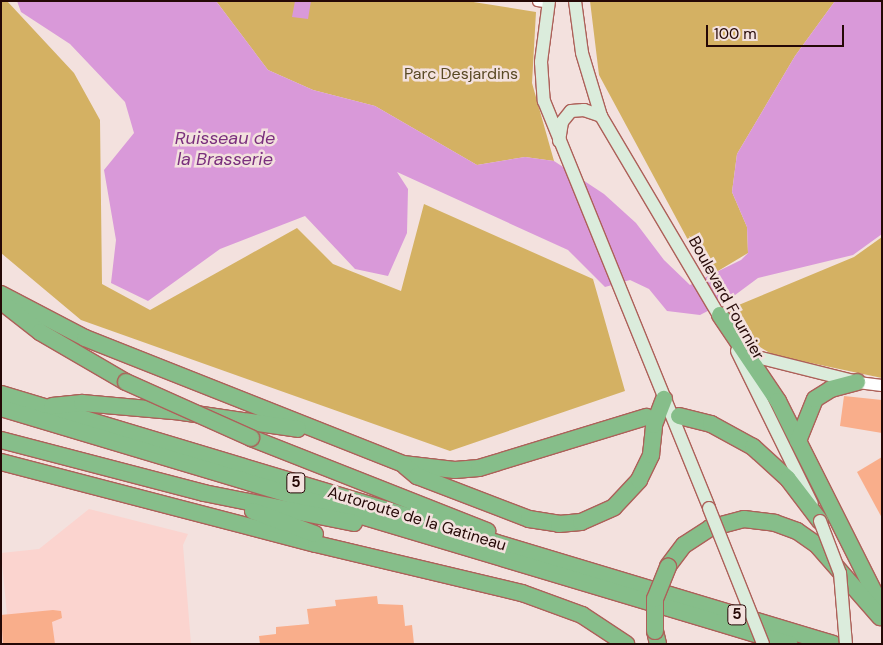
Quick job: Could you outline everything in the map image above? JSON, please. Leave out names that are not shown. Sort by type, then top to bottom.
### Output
[{"type":"highway","points":[[1,294],[70,332],[272,411],[317,432],[403,464],[455,470],[479,468],[646,417]]},
{"type":"highway","points":[[1,301],[40,332],[126,382],[251,438],[436,508],[548,559]]},
{"type":"highway","points":[[720,315],[749,354],[798,441],[882,608]]},
{"type":"highway","points":[[798,441],[815,399],[831,389],[857,382]]},
{"type":"highway","name":"Autoroute de la Gatineau","points":[[1,394],[833,644]]},
{"type":"highway","points":[[403,464],[417,476],[529,519],[559,524],[581,522],[614,506],[636,485],[651,455],[654,425],[664,399]]},
{"type":"highway","points":[[44,407],[82,403],[190,412],[317,432]]},
{"type":"highway","name":"Autoroute de la Gatineau","points":[[1,408],[789,644]]},
{"type":"highway","points":[[679,416],[711,424],[746,442],[777,468],[806,498],[820,521]]},
{"type":"highway","points":[[1,440],[204,493],[420,534]]},
{"type":"highway","points":[[1,462],[316,544],[373,555],[556,604],[596,622],[626,644]]},
{"type":"highway","points":[[204,493],[373,555]]},
{"type":"highway","points":[[657,638],[655,599],[668,566],[684,545],[710,528],[744,520],[775,523],[797,531],[817,545],[882,618]]},
{"type":"main road","name":"Boulevard Fournier","points":[[575,1],[582,53],[601,116],[720,315],[806,498]]},
{"type":"main road","points":[[545,2],[541,78],[544,101],[763,644]]},
{"type":"main road","points":[[559,142],[566,114],[577,110],[601,116]]},
{"type":"main road","points":[[749,354],[857,382]]},
{"type":"main road","points":[[820,521],[840,573],[846,644]]},
{"type":"street","points":[[857,382],[882,385]]},
{"type":"shaded area","points":[[89,509],[188,534],[183,545],[191,644],[1,644],[1,615],[7,614],[1,553],[39,549]]},
{"type":"green space","points":[[1,1],[7,1],[74,73],[100,120],[102,284],[150,310],[297,228],[333,264],[401,291],[424,204],[593,279],[625,391],[450,451],[81,320],[1,253]]},
{"type":"green space","name":"Parc Desjardins","points":[[216,1],[467,1],[536,12],[532,83],[554,161],[525,157],[477,165],[375,106],[313,90],[268,70]]},
{"type":"green space","points":[[590,1],[835,1],[795,56],[737,154],[732,192],[747,227],[748,253],[708,277],[599,75]]},
{"type":"green space","points":[[882,237],[882,378],[773,355],[752,342],[736,322],[729,309],[854,257]]},
{"type":"water","name":"Ruisseau de la Brasserie","points":[[17,1],[216,1],[268,70],[313,90],[375,106],[477,165],[525,157],[554,161],[604,194],[636,223],[664,260],[690,285],[741,260],[748,253],[747,227],[732,192],[737,154],[795,56],[835,1],[882,1],[882,234],[853,255],[758,278],[727,301],[700,315],[667,311],[649,289],[630,280],[605,287],[568,250],[397,172],[408,189],[407,233],[388,276],[355,269],[305,216],[220,249],[148,301],[111,283],[116,240],[104,170],[134,133],[125,102],[70,44],[21,12]]},
{"type":"water","points":[[295,1],[311,1],[308,19],[292,17]]},
{"type":"building","points":[[844,396],[882,400],[882,433],[840,426]]},
{"type":"building","points":[[882,457],[882,518],[857,472]]},
{"type":"building","points":[[377,596],[378,604],[403,605],[405,626],[412,625],[414,644],[260,644],[259,636],[276,634],[276,627],[309,624],[307,609],[336,606],[335,600]]},
{"type":"building","points":[[53,610],[61,611],[62,618],[52,622],[55,644],[3,644],[1,615]]}]
